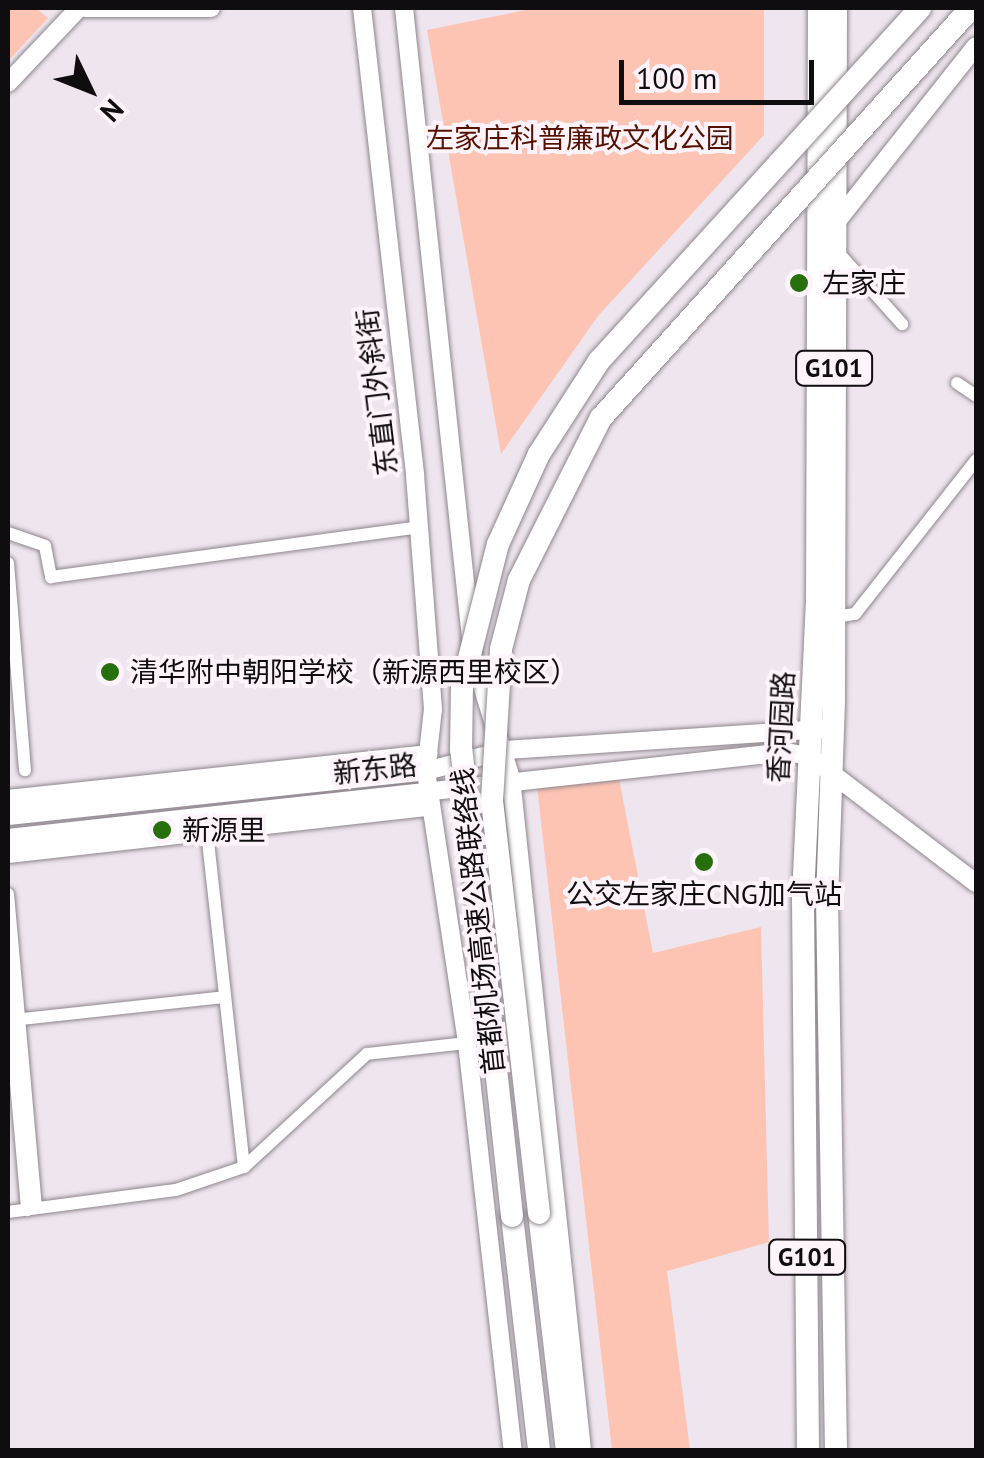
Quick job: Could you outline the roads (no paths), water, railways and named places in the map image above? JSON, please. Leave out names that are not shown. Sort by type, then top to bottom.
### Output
[{"type":"highway","name":"香河园路","points":[[818,8],[822,729],[832,776],[827,898],[836,1450]]},
{"type":"highway","name":"香河园路","points":[[808,1450],[803,897],[809,756],[822,729],[834,618],[836,8]]},
{"type":"highway","name":"首都机场高速公路联络线","points":[[539,1450],[461,750],[462,686],[498,544],[539,454],[599,361],[920,8]]},
{"type":"highway","name":"首都机场高速公路联络线","points":[[567,1450],[492,800],[500,649],[519,580],[574,462],[640,370],[972,8]]},
{"type":"main road","points":[[8,83],[82,8],[211,8]]},
{"type":"main road","name":"东直门外斜街","points":[[362,8],[419,527],[433,710],[429,799],[467,1043],[513,1450]]},
{"type":"main road","points":[[404,8],[473,658],[506,750],[511,778],[582,1450]]},
{"type":"main road","points":[[834,236],[976,46]]},
{"type":"main road","points":[[8,799],[428,762],[506,750],[822,729]]},
{"type":"main road","name":"新东路","points":[[8,838],[429,799],[511,778],[786,752],[809,756]]},
{"type":"main road","points":[[809,756],[976,884]]},
{"type":"main road","name":"新东路","points":[[8,816],[428,762]]},
{"type":"main road","points":[[8,854],[207,832],[429,799]]},
{"type":"street","points":[[834,236],[902,324]]},
{"type":"street","points":[[956,383],[976,396]]},
{"type":"street","points":[[834,618],[855,614],[976,460]]},
{"type":"street","points":[[8,533],[45,546],[52,577],[419,527]]},
{"type":"street","points":[[8,563],[25,770]]},
{"type":"street","points":[[207,832],[244,1166]]},
{"type":"street","points":[[8,894],[31,1209]]},
{"type":"street","points":[[8,991],[15,1020]]},
{"type":"street","points":[[15,1020],[225,997]]},
{"type":"street","points":[[8,1212],[176,1190],[244,1166],[367,1054],[467,1043]]},
{"type":"place","name":"左家庄","points":[[799,283]]},
{"type":"place","name":"清华附中朝阳学校（新源西里校区）","points":[[110,672]]},
{"type":"place","name":"新源里","points":[[162,830]]},
{"type":"place","name":"公交左家庄CNG加气站","points":[[704,862]]},
{"type":"park label","name":"左家庄科普廉政文化公园","points":[[580,138]]}]
